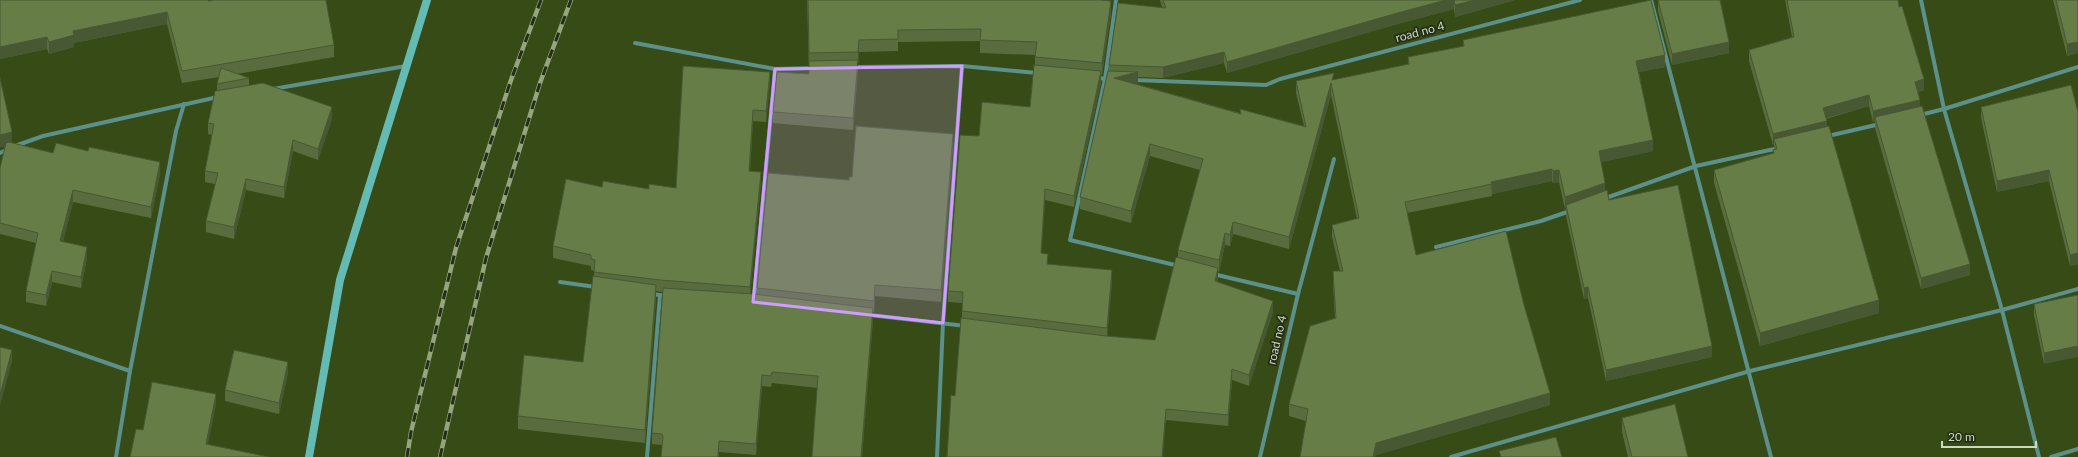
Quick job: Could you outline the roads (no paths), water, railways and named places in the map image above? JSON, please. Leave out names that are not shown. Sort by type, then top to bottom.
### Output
[{"type":"street","points":[[309,457],[340,280],[427,0]]},
{"type":"street","points":[[1116,0],[1105,79],[1070,240],[1184,267]]},
{"type":"street","name":"road no 4","points":[[1128,80],[1266,85],[1280,79],[1580,0]]},
{"type":"street","points":[[1651,0],[1750,371],[1771,457]]},
{"type":"street","points":[[1921,0],[1944,109],[2002,310],[2039,457]]},
{"type":"street","points":[[635,43],[775,68],[822,68]]},
{"type":"street","points":[[267,89],[406,66]]},
{"type":"street","points":[[845,68],[962,66],[1045,73]]},
{"type":"street","points":[[937,457],[943,323],[962,66]]},
{"type":"street","points":[[1914,116],[1944,109],[2078,67]]},
{"type":"street","points":[[753,302],[775,68]]},
{"type":"street","points":[[1090,78],[1113,79]]},
{"type":"street","points":[[0,153],[43,136],[221,97]]},
{"type":"street","points":[[116,457],[130,371],[176,131],[184,104]]},
{"type":"street","points":[[1824,137],[1884,123]]},
{"type":"street","points":[[1600,200],[1696,166],[1787,146]]},
{"type":"street","name":"road no 4","points":[[1260,457],[1298,294],[1334,159]]},
{"type":"street","points":[[1436,247],[1541,221],[1578,208]]},
{"type":"street","points":[[1207,273],[1298,294]]},
{"type":"street","points":[[560,282],[598,287]]},
{"type":"street","points":[[1451,457],[1750,371],[2002,310],[2078,289]]},
{"type":"street","points":[[645,293],[676,296]]},
{"type":"street","points":[[648,457],[660,295]]},
{"type":"street","points":[[746,302],[761,303]]},
{"type":"street","points":[[864,314],[974,327]]},
{"type":"street","points":[[0,326],[130,371]]},
{"type":"street","points":[[2051,457],[2078,449]]},
{"type":"railway","points":[[407,457],[411,432],[456,248],[511,80],[541,0]]},
{"type":"railway","points":[[440,457],[486,258],[540,83],[571,0]]}]
